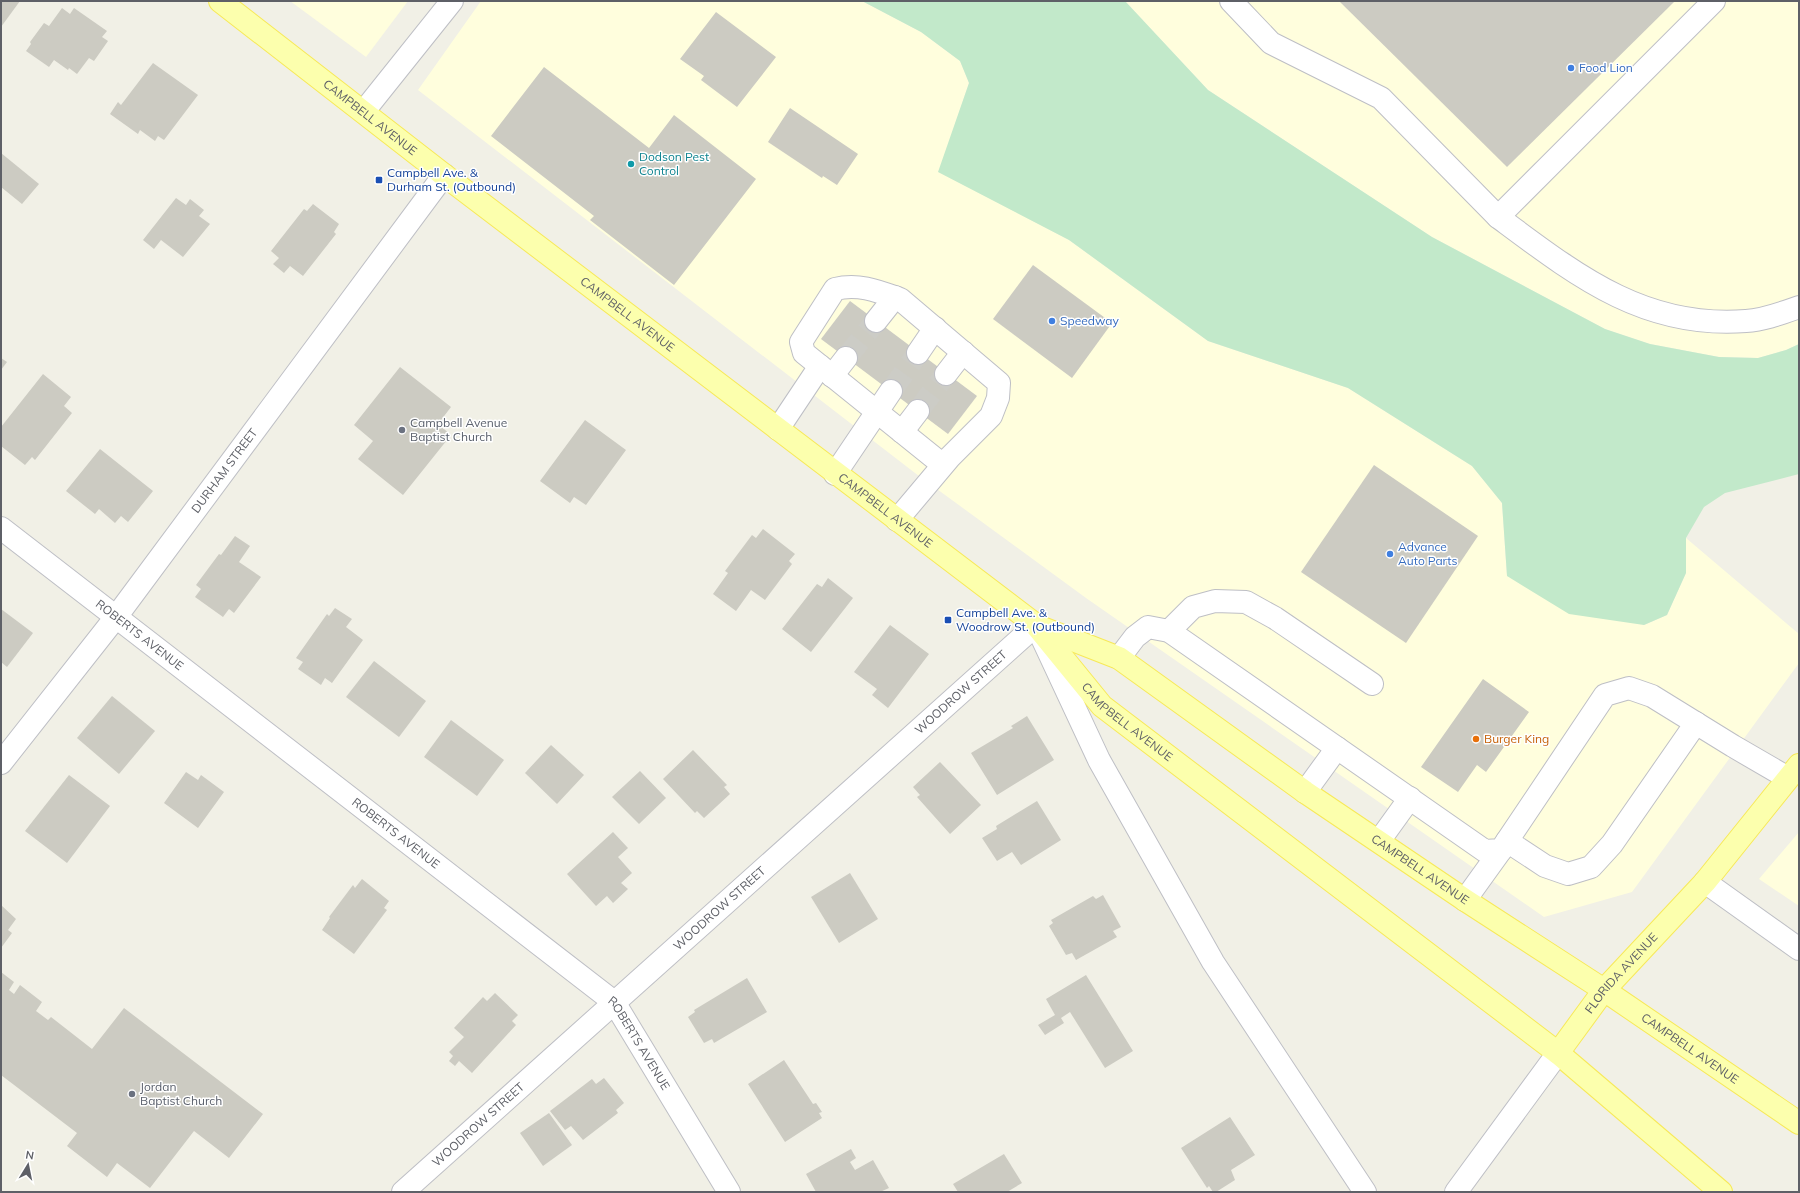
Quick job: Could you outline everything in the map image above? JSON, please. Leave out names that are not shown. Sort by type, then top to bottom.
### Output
[{"type":"main road","name":"CAMPBELL AVENUE","points":[[220,1],[364,111],[444,175],[835,474],[1036,625],[1102,706],[1558,1054],[1721,1192]]},
{"type":"main road","name":"CAMPBELL AVENUE","points":[[1036,625],[1119,658],[1305,792],[1464,900],[1604,990],[1799,1123]]},
{"type":"main road","name":"FLORIDA AVENUE","points":[[1558,1054],[1604,990],[1705,882],[1794,772]]},
{"type":"street","points":[[364,111],[452,1]]},
{"type":"street","points":[[1231,1],[1271,43],[1381,98],[1498,217],[1586,280],[1616,296],[1645,308],[1678,318],[1747,321],[1772,316],[1799,307]]},
{"type":"street","points":[[1498,217],[1714,1]]},
{"type":"street","name":"DURHAM STREET","points":[[1,763],[116,616],[444,175]]},
{"type":"street","points":[[897,520],[943,465],[991,416],[998,398],[1000,383],[900,300],[883,293],[849,285],[835,289],[801,342],[804,353],[943,465]]},
{"type":"street","points":[[876,321],[895,298]]},
{"type":"street","points":[[918,352],[935,328]]},
{"type":"street","points":[[946,374],[962,352]]},
{"type":"street","points":[[778,429],[826,371],[846,358]]},
{"type":"street","points":[[835,474],[861,438],[876,411],[891,391]]},
{"type":"street","points":[[902,432],[918,411]]},
{"type":"street","name":"ROBERTS AVENUE","points":[[1,528],[614,1002],[730,1192]]},
{"type":"street","points":[[1168,631],[1194,607],[1215,601],[1246,602],[1275,618],[1372,684]]},
{"type":"street","name":"WOODROW STREET","points":[[403,1192],[1036,625]]},
{"type":"street","name":"CAMPBELL AVENUE","points":[[1036,625],[1099,760],[1213,962],[1365,1192]]},
{"type":"street","points":[[1119,658],[1135,637],[1148,627],[1168,631],[1410,798],[1485,852],[1504,845],[1545,866],[1568,874],[1591,867],[1612,844],[1696,723]]},
{"type":"street","points":[[1464,900],[1504,845],[1605,695],[1629,688],[1652,696],[1696,723],[1794,772]]},
{"type":"street","points":[[1305,792],[1337,748]]},
{"type":"street","points":[[1379,841],[1410,798]]},
{"type":"street","points":[[1705,882],[1799,949]]},
{"type":"street","name":"FLORIDA AVENUE","points":[[1456,1192],[1558,1054]]},
{"type":"shaded area","points":[[290,1],[408,1],[366,57]]},
{"type":"shaded area","points":[[481,1],[862,1],[921,32],[960,61],[969,83],[939,172],[1069,240],[1208,341],[1348,388],[1472,466],[1502,503],[1507,576],[1644,625],[1667,615],[1686,573],[1686,538],[1799,634],[1799,663],[1632,892],[1544,917],[1086,598],[915,473],[418,90]]},
{"type":"shaded area","points":[[862,1],[1125,1],[1208,90],[1432,237],[1605,329],[1650,344],[1719,357],[1758,358],[1786,350],[1799,344],[1799,474],[1725,493],[1704,507],[1686,538],[1686,573],[1667,615],[1644,625],[1569,614],[1507,576],[1502,503],[1472,466],[1348,388],[1208,341],[1069,240],[938,172],[969,83],[960,61],[921,32]]},
{"type":"shaded area","points":[[1125,1],[1799,1],[1799,344],[1786,350],[1758,358],[1719,357],[1650,344],[1605,329],[1432,237],[1208,90]]},
{"type":"shaded area","points":[[1799,832],[1799,906],[1759,879]]},
{"type":"building","points":[[1,1],[20,1],[1,27]]},
{"type":"building","points":[[1339,1],[1675,1],[1507,167]]},
{"type":"building","points":[[62,8],[70,14],[74,8],[107,31],[102,37],[108,41],[94,61],[89,58],[77,74],[69,68],[68,70],[54,60],[49,67],[26,51],[31,44],[30,42],[44,23],[49,26]]},
{"type":"building","points":[[716,12],[776,57],[737,107],[701,80],[704,76],[680,59]]},
{"type":"building","points":[[153,63],[198,95],[164,140],[158,136],[155,141],[140,130],[138,134],[110,114],[118,102],[121,105]]},
{"type":"building","name":"Dodson Pest Control","points":[[544,67],[649,148],[674,115],[756,179],[674,285],[590,220],[594,216],[491,136]]},
{"type":"building","points":[[790,108],[858,154],[837,185],[823,176],[822,178],[768,142]]},
{"type":"building","points":[[1,153],[39,184],[22,204],[1,187]]},
{"type":"building","points":[[176,198],[186,205],[190,199],[204,210],[199,216],[210,224],[183,257],[161,240],[154,249],[143,240]]},
{"type":"building","points":[[313,204],[339,224],[334,232],[336,234],[303,276],[290,266],[284,273],[273,264],[279,258],[271,251],[304,209],[307,211]]},
{"type":"building","name":"Speedway","points":[[1033,265],[1112,323],[1072,378],[993,319]]},
{"type":"building","points":[[850,301],[977,396],[948,434],[821,339]]},
{"type":"building","points":[[1,358],[7,362],[1,370]]},
{"type":"building","name":"Campbell Avenue Baptist Church","points":[[400,367],[451,407],[438,424],[451,435],[403,495],[358,459],[373,441],[354,425]]},
{"type":"building","points":[[43,374],[71,397],[64,406],[72,413],[35,460],[32,457],[25,465],[1,446],[1,427]]},
{"type":"building","points":[[585,420],[626,450],[586,505],[574,497],[570,503],[540,481]]},
{"type":"building","points":[[100,449],[153,491],[128,522],[121,516],[115,523],[99,509],[95,514],[66,491]]},
{"type":"building","name":"Advance Auto Parts","points":[[1374,465],[1478,536],[1406,643],[1301,572]]},
{"type":"building","points":[[763,529],[795,554],[789,561],[792,564],[765,600],[751,590],[736,611],[713,594],[728,573],[725,571],[752,535],[756,538]]},
{"type":"building","points":[[235,536],[250,546],[239,562],[261,577],[234,613],[229,609],[223,617],[195,597],[201,589],[196,585],[219,554],[221,555]]},
{"type":"building","points":[[828,578],[853,598],[811,652],[782,629],[817,584],[822,587]]},
{"type":"building","points":[[335,608],[352,619],[346,627],[363,640],[332,683],[325,678],[321,685],[298,669],[303,662],[296,658],[327,614],[329,616]]},
{"type":"building","points":[[1,609],[33,633],[7,667],[1,662]]},
{"type":"building","points":[[890,625],[929,654],[888,708],[872,695],[877,689],[854,672]]},
{"type":"building","points":[[374,661],[426,701],[399,737],[346,697]]},
{"type":"building","name":"Burger King","points":[[1483,679],[1529,712],[1486,772],[1477,765],[1458,792],[1421,767]]},
{"type":"building","points":[[112,696],[155,731],[119,774],[77,738]]},
{"type":"building","points":[[1027,716],[1054,760],[997,795],[971,753],[1013,728],[1011,726]]},
{"type":"building","points":[[451,720],[504,760],[477,796],[424,757]]},
{"type":"building","points":[[551,745],[584,775],[557,804],[525,773]]},
{"type":"building","points":[[693,750],[727,785],[724,787],[730,794],[704,818],[697,811],[695,813],[663,779]]},
{"type":"building","points":[[940,762],[981,805],[950,834],[917,797],[920,795],[913,787]]},
{"type":"building","points":[[640,771],[666,798],[639,824],[612,797]]},
{"type":"building","points":[[186,772],[198,780],[201,775],[224,792],[198,828],[164,803]]},
{"type":"building","points":[[69,775],[110,806],[67,863],[25,831]]},
{"type":"building","points":[[1037,801],[1061,840],[1021,865],[1012,852],[997,861],[982,838],[997,829],[996,826]]},
{"type":"building","points":[[613,832],[628,848],[618,857],[632,873],[621,883],[628,889],[613,903],[607,896],[596,906],[567,874]]},
{"type":"building","points":[[850,873],[878,919],[839,943],[811,897]]},
{"type":"building","points":[[362,879],[389,901],[384,908],[387,910],[354,954],[322,930],[330,918],[329,917],[353,885],[355,888]]},
{"type":"building","points":[[1103,895],[1121,927],[1113,931],[1117,937],[1076,960],[1072,953],[1066,955],[1049,926],[1053,923],[1051,920],[1093,896],[1096,899]]},
{"type":"building","points":[[1,905],[16,919],[8,930],[12,933],[1,948]]},
{"type":"building","name":"Jordan Baptist Church","points":[[1,972],[14,982],[9,990],[14,994],[20,985],[42,1002],[36,1011],[48,1020],[51,1017],[92,1049],[124,1008],[263,1114],[229,1158],[194,1131],[150,1188],[117,1163],[107,1177],[67,1146],[77,1133],[1,1075]]},
{"type":"building","points":[[1086,975],[1133,1051],[1105,1068],[1070,1012],[1061,1018],[1064,1023],[1045,1035],[1038,1025],[1055,1015],[1046,999]]},
{"type":"building","points":[[747,978],[767,1012],[714,1043],[712,1039],[704,1043],[688,1017],[695,1012],[694,1010]]},
{"type":"building","points":[[495,993],[518,1015],[512,1021],[516,1025],[472,1073],[459,1061],[455,1066],[449,1061],[453,1056],[449,1052],[464,1037],[454,1028],[483,997],[487,1001]]},
{"type":"building","points":[[784,1060],[813,1104],[816,1103],[822,1112],[819,1113],[822,1118],[785,1142],[748,1084]]},
{"type":"building","points":[[604,1078],[624,1103],[616,1110],[618,1113],[583,1140],[571,1126],[565,1130],[550,1111],[592,1079],[596,1084]]},
{"type":"building","points":[[549,1113],[572,1145],[543,1166],[520,1133]]},
{"type":"building","points":[[1230,1117],[1255,1155],[1231,1170],[1235,1180],[1216,1192],[1213,1192],[1209,1186],[1207,1188],[1181,1148]]},
{"type":"building","points":[[851,1149],[856,1158],[850,1162],[855,1170],[873,1160],[889,1188],[880,1192],[816,1192],[806,1174]]},
{"type":"building","points":[[1004,1154],[1022,1183],[1007,1192],[958,1192],[953,1184]]},
{"type":"tunnel","points":[[846,358],[876,321]]},
{"type":"tunnel","points":[[891,391],[918,353]]},
{"type":"tunnel","points":[[918,411],[946,374]]},
{"type":"place","name":"Food Lion","points":[[1571,68]]},
{"type":"place","name":"Dodson Pest Control","points":[[631,164]]},
{"type":"place","name":"Campbell Ave. & Durham St. (Outbound)","points":[[379,180]]},
{"type":"place","name":"Speedway","points":[[1052,321]]},
{"type":"place","name":"Campbell Avenue Baptist Church","points":[[402,430]]},
{"type":"place","name":"Advance Auto Parts","points":[[1390,554]]},
{"type":"place","name":"Campbell Ave. & Woodrow St. (Outbound)","points":[[948,620]]},
{"type":"place","name":"Burger King","points":[[1476,739]]},
{"type":"place","name":"Jordan Baptist Church","points":[[132,1094]]}]
